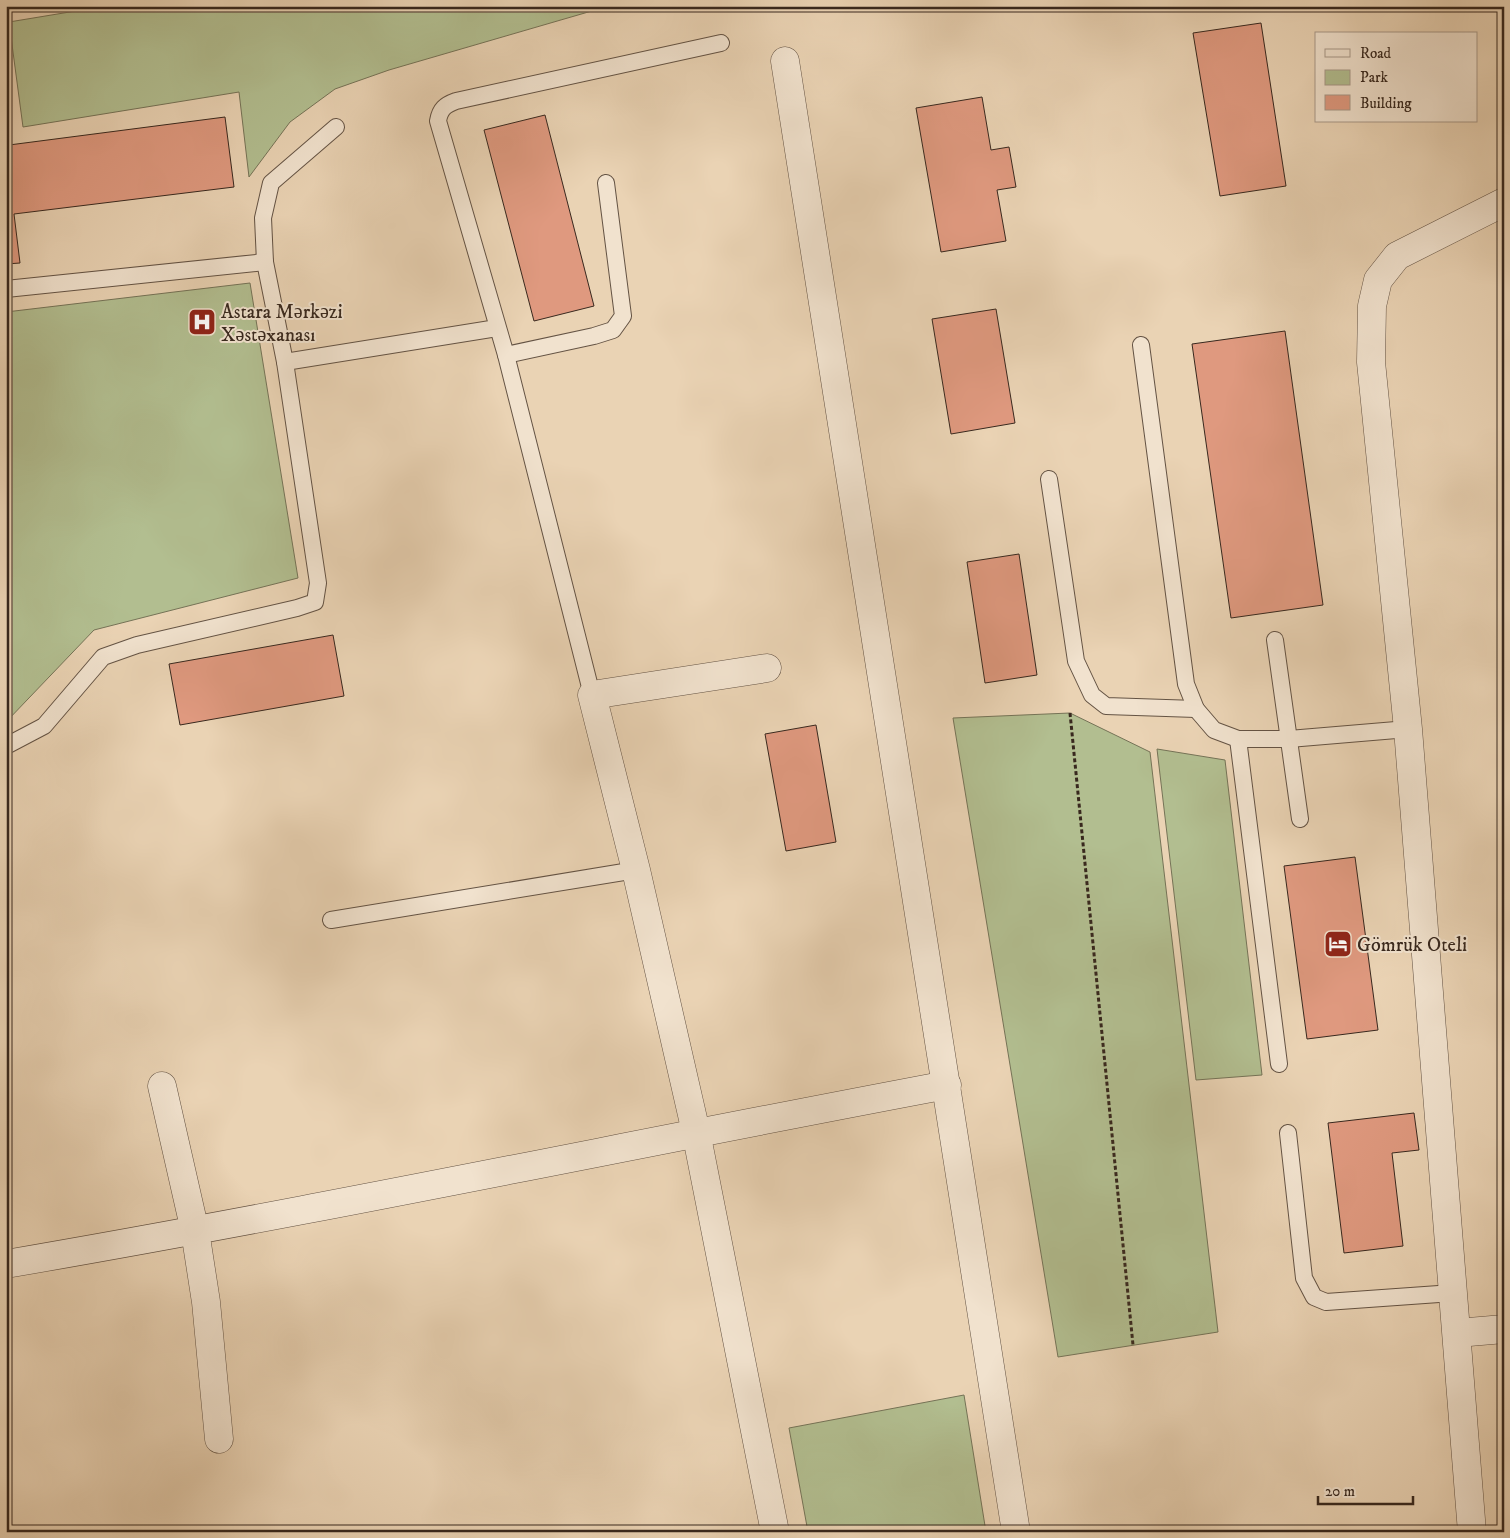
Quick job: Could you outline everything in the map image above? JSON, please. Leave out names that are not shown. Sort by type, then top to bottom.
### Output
[{"type":"street","points":[[785,61],[1016,1532]]},
{"type":"street","points":[[1472,1532],[1408,729],[1371,362],[1372,306],[1378,280],[1397,256],[1504,202]]},
{"type":"street","points":[[767,668],[592,695],[636,870],[696,1132],[775,1532]]},
{"type":"street","points":[[6,1264],[195,1232],[696,1132],[947,1085]]},
{"type":"street","points":[[162,1086],[195,1232],[206,1302],[219,1439]]},
{"type":"street","points":[[1456,1333],[1504,1328]]},
{"type":"lane","points":[[592,695],[506,355],[438,121],[439,112],[446,104],[456,101],[722,42]]},
{"type":"lane","points":[[6,746],[44,726],[103,657],[136,645],[297,608],[315,602],[318,583],[285,362],[265,262],[263,218],[271,183],[336,127]]},
{"type":"lane","points":[[506,355],[614,330],[624,316],[606,183]]},
{"type":"lane","points":[[6,288],[265,262]]},
{"type":"lane","points":[[285,362],[497,328]]},
{"type":"lane","points":[[1141,345],[1186,684],[1196,709],[1214,730],[1238,739],[1289,738],[1408,729]]},
{"type":"lane","points":[[1049,479],[1076,661],[1092,695],[1106,706],[1196,709]]},
{"type":"lane","points":[[1275,640],[1300,819]]},
{"type":"lane","points":[[1238,739],[1279,1064]]},
{"type":"lane","points":[[331,920],[636,870]]},
{"type":"lane","points":[[1288,1133],[1304,1278],[1314,1297],[1326,1302],[1453,1293]]},
{"type":"path","points":[[1070,713],[1133,1345]]},
{"type":"green space","points":[[106,6],[601,6],[602,8],[389,70],[335,89],[290,122],[249,177],[239,92],[23,127],[9,22]]},
{"type":"green space","points":[[250,283],[298,578],[94,630],[6,722],[6,312]]},
{"type":"green space","points":[[1070,713],[1150,752],[1218,1332],[1058,1357],[953,718]]},
{"type":"green space","points":[[1157,749],[1225,760],[1262,1075],[1196,1080]]},
{"type":"green space","points":[[964,1395],[986,1532],[808,1532],[789,1428]]},
{"type":"building","points":[[1261,23],[1286,186],[1220,196],[1193,33]]},
{"type":"building","points":[[982,97],[991,150],[1009,147],[1016,187],[997,190],[1006,241],[941,252],[916,108]]},
{"type":"building","points":[[545,115],[594,306],[534,321],[484,130]]},
{"type":"building","points":[[225,117],[234,187],[14,214],[20,263],[6,264],[6,124],[9,145]]},
{"type":"building","points":[[996,309],[1015,423],[951,434],[932,319]]},
{"type":"building","points":[[1285,331],[1323,605],[1231,618],[1192,344]]},
{"type":"building","points":[[1019,554],[1037,675],[985,683],[967,562]]},
{"type":"building","points":[[333,635],[344,696],[180,725],[169,664]]},
{"type":"building","points":[[816,725],[836,842],[786,851],[765,734]]},
{"type":"building","points":[[1355,857],[1378,1030],[1307,1039],[1284,866]]},
{"type":"building","points":[[1414,1113],[1419,1150],[1392,1153],[1403,1246],[1344,1253],[1328,1123]]},
{"type":"place","name":"Astara Mərkəzi Xəstəxanası","points":[[202,322]]},
{"type":"place","name":"Gömrük Oteli","points":[[1338,944]]}]
